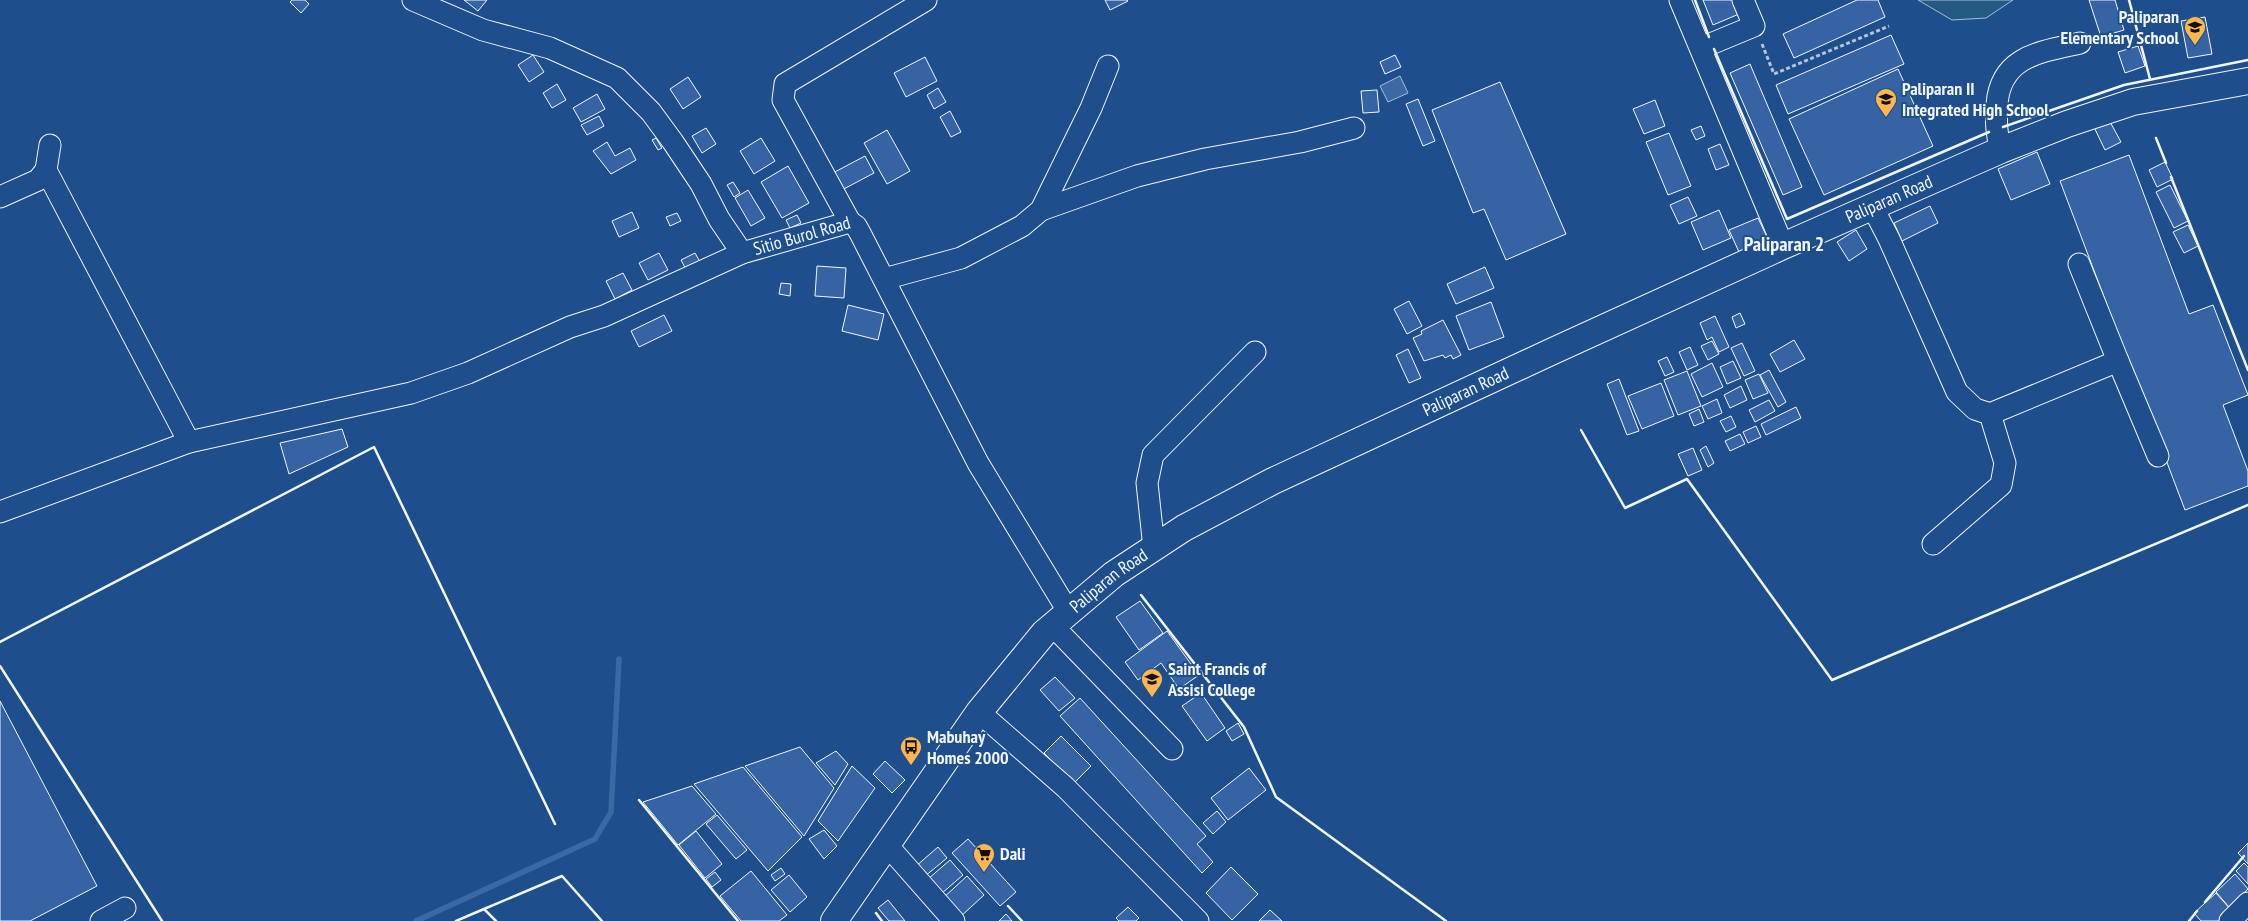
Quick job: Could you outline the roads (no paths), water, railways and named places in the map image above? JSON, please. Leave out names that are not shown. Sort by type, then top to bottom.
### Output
[{"type":"main road","name":"Paliparan Road","points":[[834,921],[888,846],[979,712],[1004,680],[1060,618],[1114,574],[1184,528],[1272,481],[1783,246],[2001,150],[2067,124],[2133,102],[2248,82]]},
{"type":"street","name":"Sitio Burol Road","points":[[413,0],[483,30],[550,48],[617,78],[652,112],[674,142],[700,184],[719,220],[742,253],[850,222],[856,226],[1060,618],[1172,749]]},
{"type":"street","points":[[850,222],[783,100],[785,84],[926,0]]},
{"type":"street","points":[[1680,0],[1783,246]]},
{"type":"street","points":[[1701,48],[1754,26],[1743,0]]},
{"type":"street","points":[[2001,150],[1995,130],[1998,91],[2005,75],[2017,63],[2034,55],[2080,43]]},
{"type":"street","points":[[1041,210],[1091,108],[1108,66]]},
{"type":"street","points":[[884,279],[961,258],[1022,226],[1041,210],[1137,176],[1205,159],[1300,142],[1354,128]]},
{"type":"street","points":[[0,197],[38,180],[46,170],[50,145]]},
{"type":"street","points":[[46,170],[189,442]]},
{"type":"street","points":[[1872,206],[1889,239],[1957,392],[1975,409],[1990,414],[2118,361]]},
{"type":"street","points":[[0,512],[189,442],[411,393],[468,373],[570,327],[604,316],[742,253]]},
{"type":"street","points":[[2079,264],[2158,456]]},
{"type":"street","points":[[1154,548],[1147,483],[1153,455],[1255,352]]},
{"type":"street","points":[[1933,544],[2001,485],[2005,463],[1990,414]]},
{"type":"street","points":[[979,712],[1065,788],[1198,921]]},
{"type":"street","points":[[888,846],[954,921]]},
{"type":"street","points":[[2230,921],[2248,903]]},
{"type":"street","points":[[101,921],[125,908]]},
{"type":"waterway","points":[[416,921],[595,839],[611,812],[619,659]]},
{"type":"place","name":"Paliparan Elementary School","points":[[2195,46]]},
{"type":"place","name":"Paliparan II Integrated High School","points":[[1886,118]]},
{"type":"place","name":"Saint Francis of Assisi College","points":[[1152,698]]},
{"type":"place","name":"Mabuhay Homes 2000","points":[[911,766]]},
{"type":"place","name":"Dali","points":[[984,873]]},
{"type":"district","name":"Paliparan 2","points":[[1784,244]]}]
